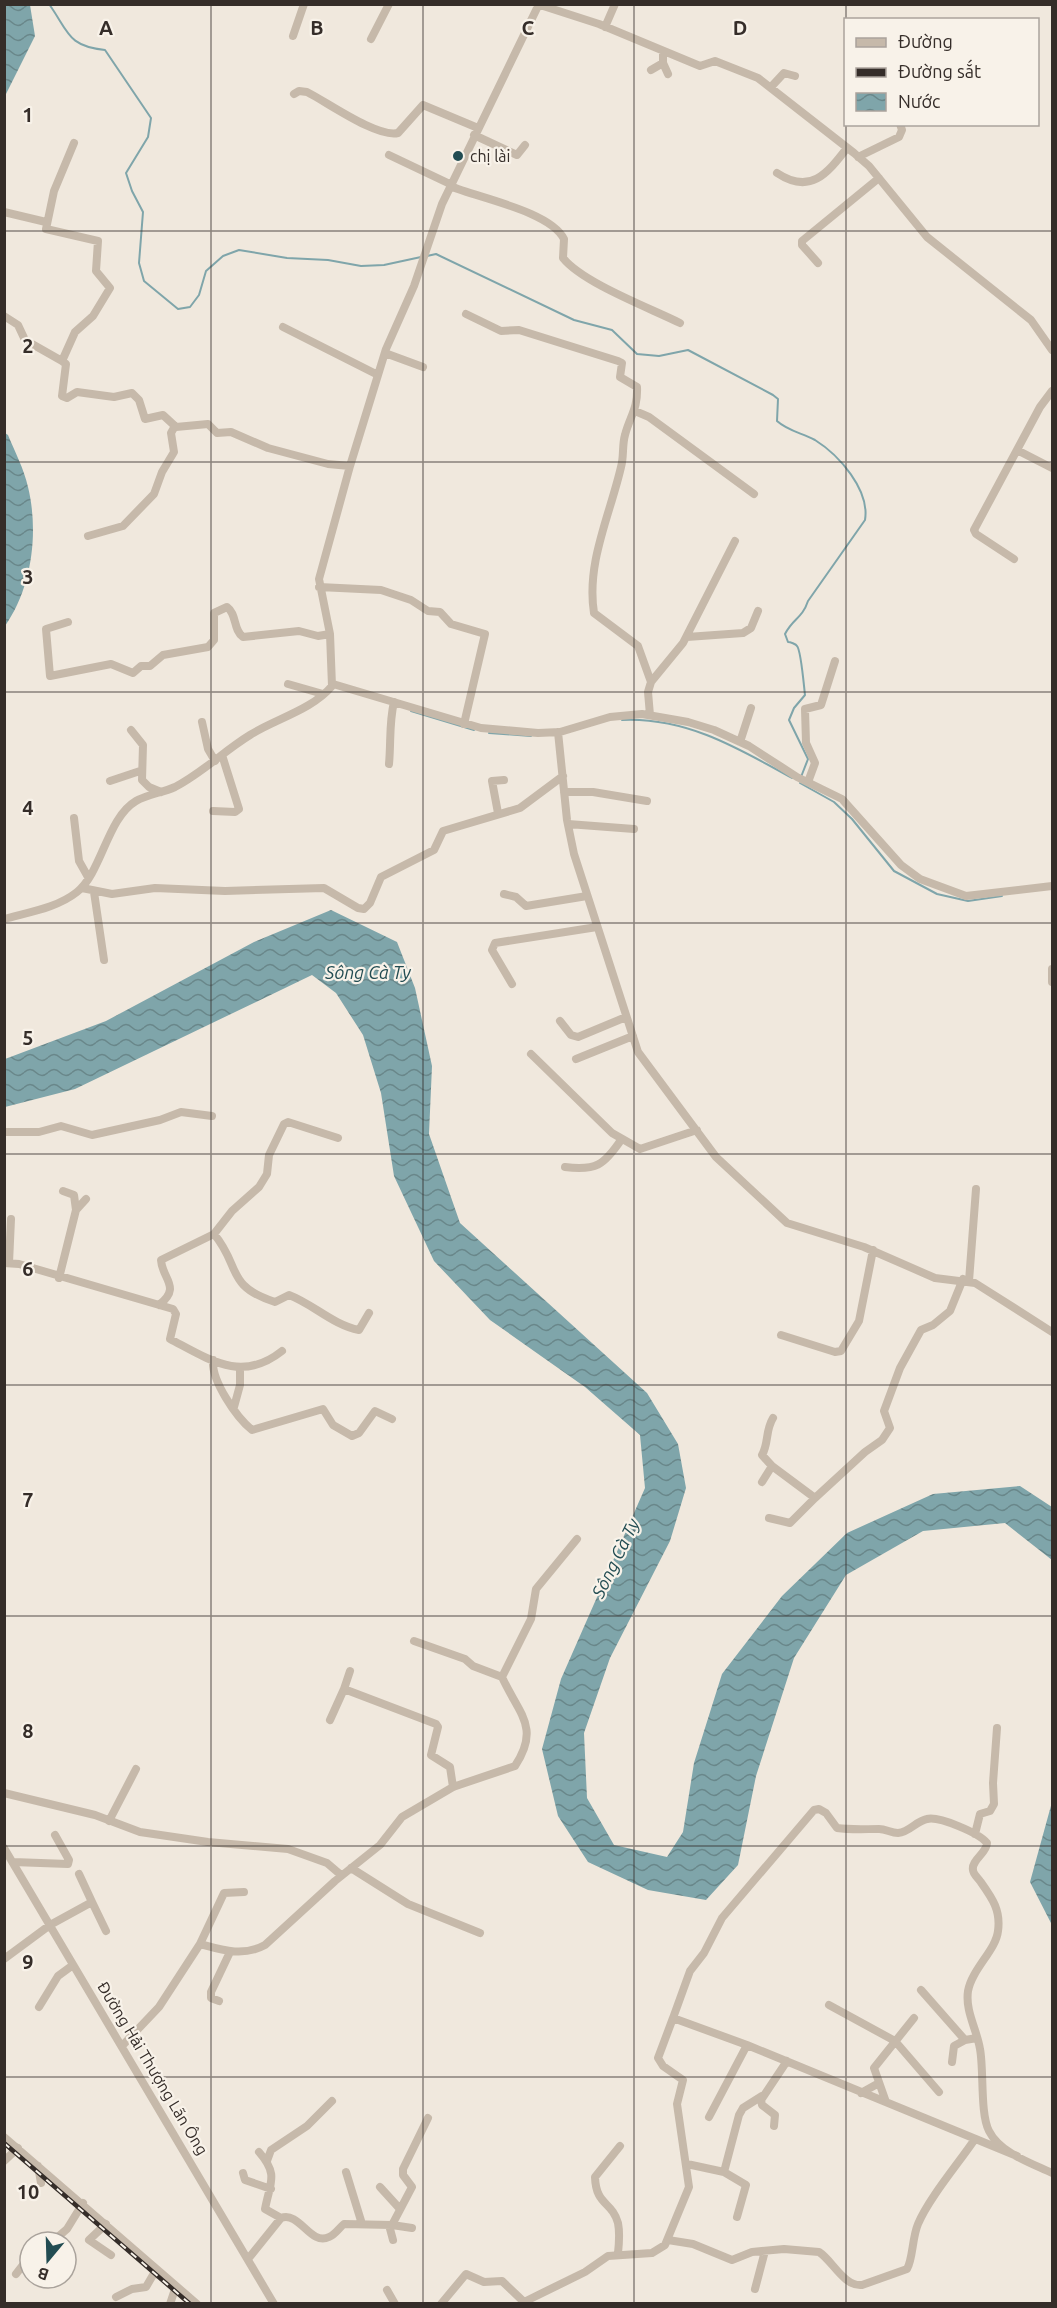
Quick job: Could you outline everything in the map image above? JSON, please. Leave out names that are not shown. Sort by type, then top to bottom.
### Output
[{"type":"street","points":[[293,36],[304,4]]},
{"type":"street","points":[[371,39],[389,4]]},
{"type":"street","points":[[605,27],[615,4]]},
{"type":"street","points":[[4,919],[57,904],[82,888],[116,825],[135,801],[181,783],[254,732],[323,694],[333,684],[330,634],[319,587],[320,571],[350,466],[385,353],[399,315],[414,286],[430,233],[450,185],[538,5],[605,27],[700,66],[718,62],[758,78],[858,157],[879,178],[927,237],[1031,320],[1052,349]]},
{"type":"street","points":[[663,52],[663,63],[668,74]]},
{"type":"street","points":[[651,70],[663,63]]},
{"type":"street","points":[[771,87],[784,73],[795,76]]},
{"type":"street","points":[[294,94],[299,91],[307,92],[369,127],[392,134],[398,133],[423,105],[476,131],[517,155],[525,145]]},
{"type":"street","points":[[858,157],[899,137],[902,130],[901,126]]},
{"type":"street","points":[[62,361],[75,332],[93,316],[110,288],[96,271],[98,241],[50,232],[46,229],[54,191],[74,143]]},
{"type":"street","points":[[777,173],[793,183],[812,181],[832,167],[847,148]]},
{"type":"street","points":[[389,155],[477,197],[498,202],[548,222],[564,239],[563,258],[577,271],[632,302],[680,323]]},
{"type":"street","points":[[818,263],[802,245],[802,241],[879,178]]},
{"type":"street","points":[[4,212],[46,222]]},
{"type":"street","points":[[466,314],[501,330],[519,330],[618,361],[622,363],[620,377],[637,387],[638,405],[624,436],[621,468],[597,551],[591,587],[594,613],[638,646],[651,682]]},
{"type":"street","points":[[4,316],[18,325],[25,340],[66,364],[61,393],[63,398],[77,392],[114,398],[132,393],[139,400],[145,418],[162,415],[175,426],[208,424],[219,434],[231,432],[267,448],[328,464],[350,466]]},
{"type":"street","points":[[283,327],[378,375]]},
{"type":"street","points":[[385,353],[423,367]]},
{"type":"street","points":[[1014,559],[976,534],[974,530],[1040,407],[1053,391]]},
{"type":"street","points":[[635,411],[650,417],[754,494]]},
{"type":"street","points":[[88,536],[121,528],[154,494],[162,472],[174,452],[171,433],[175,426]]},
{"type":"street","points":[[1017,450],[1053,468]]},
{"type":"street","points":[[650,715],[647,696],[651,682],[687,637],[735,541]]},
{"type":"street","points":[[319,587],[372,588],[389,592],[411,600],[428,611],[440,612],[448,622],[485,634],[464,724]]},
{"type":"street","points":[[68,622],[46,629],[50,676],[111,664],[133,673],[141,666],[150,666],[163,655],[211,646],[214,639],[214,613],[227,607],[231,609],[239,634],[243,637],[299,631],[318,636],[330,634]]},
{"type":"street","points":[[687,637],[743,633],[751,628],[758,611]]},
{"type":"street","points":[[808,782],[815,763],[806,743],[806,709],[821,705],[835,661]]},
{"type":"street","points":[[288,684],[323,694]]},
{"type":"street","points":[[333,684],[464,724],[525,733],[559,736],[610,717],[650,715],[696,724],[740,742],[845,801],[901,865],[920,879],[966,896],[1053,886]]},
{"type":"street","points":[[389,764],[389,732],[393,721],[394,702]]},
{"type":"street","points":[[740,742],[751,708]]},
{"type":"street","points":[[202,722],[208,749],[219,758],[238,809],[236,812],[213,812]]},
{"type":"street","points":[[131,730],[142,745],[140,771],[144,784],[161,792]]},
{"type":"street","points":[[559,736],[568,824],[587,896],[633,1036],[642,1060],[716,1157],[783,1221],[873,1251],[935,1278],[966,1280],[1014,1306],[1053,1332]]},
{"type":"street","points":[[110,781],[140,771]]},
{"type":"street","points":[[82,888],[94,892],[117,894],[161,888],[225,891],[324,888],[358,908],[364,909],[370,903],[381,877],[434,850],[443,831],[523,807],[563,776]]},
{"type":"street","points":[[498,813],[492,781],[504,780]]},
{"type":"street","points":[[564,792],[593,792],[646,801]]},
{"type":"street","points":[[74,818],[79,861],[88,877]]},
{"type":"street","points":[[568,824],[634,829]]},
{"type":"street","points":[[94,892],[104,960]]},
{"type":"street","points":[[504,894],[516,897],[526,906],[587,896]]},
{"type":"street","points":[[512,984],[492,950],[495,943],[597,927]]},
{"type":"street","points":[[1053,969],[1053,982]]},
{"type":"street","points":[[560,1021],[574,1038],[626,1017]]},
{"type":"street","points":[[576,1059],[633,1036]]},
{"type":"street","points":[[531,1054],[621,1140],[643,1149],[697,1130]]},
{"type":"street","points":[[4,1132],[39,1132],[61,1126],[92,1135],[160,1120],[181,1112],[212,1116]]},
{"type":"street","points":[[159,1305],[166,1299],[171,1286],[161,1265],[163,1258],[214,1234],[232,1211],[264,1181],[269,1155],[286,1122],[338,1138]]},
{"type":"street","points":[[565,1167],[585,1168],[602,1164],[621,1140]]},
{"type":"street","points":[[769,1518],[784,1523],[792,1521],[887,1435],[890,1423],[884,1411],[900,1368],[921,1330],[933,1325],[950,1311],[966,1280],[976,1189]]},
{"type":"street","points":[[59,1278],[76,1210],[74,1194],[63,1191]]},
{"type":"street","points":[[76,1210],[87,1199]]},
{"type":"street","points":[[11,1219],[7,1263],[176,1311],[170,1339],[213,1360],[240,1369],[267,1362],[282,1350]]},
{"type":"street","points":[[214,1234],[240,1283],[260,1296],[275,1302],[289,1295],[309,1303],[342,1325],[359,1330],[369,1313]]},
{"type":"street","points":[[781,1335],[835,1352],[841,1351],[859,1321],[873,1251]]},
{"type":"street","points":[[213,1360],[213,1371],[221,1392],[252,1430],[323,1409],[333,1425],[352,1436],[359,1433],[375,1411],[380,1411],[392,1419]]},
{"type":"street","points":[[234,1407],[240,1385],[240,1369]]},
{"type":"street","points":[[773,1418],[768,1428],[767,1446],[762,1455],[764,1460],[815,1498]]},
{"type":"street","points":[[762,1482],[772,1466]]},
{"type":"street","points":[[502,1677],[531,1619],[536,1588],[577,1539]]},
{"type":"street","points":[[200,1944],[230,1952],[253,1950],[265,1945],[341,1875],[380,1845],[402,1817],[453,1787],[512,1768],[529,1737],[527,1724],[502,1677],[473,1666],[465,1659],[414,1641]]},
{"type":"street","points":[[330,1720],[350,1671]]},
{"type":"street","points":[[344,1689],[436,1724],[438,1727],[431,1755],[450,1767],[453,1787]]},
{"type":"street","points":[[975,1834],[980,1814],[990,1811],[994,1804],[993,1783],[997,1728]]},
{"type":"street","points":[[109,1821],[136,1769]]},
{"type":"street","points":[[4,1793],[90,1813],[127,1829],[169,1838],[288,1849],[327,1863],[341,1875]]},
{"type":"street","points":[[441,2304],[464,2274],[469,2273],[484,2282],[502,2281],[524,2302],[585,2272],[608,2256],[618,2253],[651,2253],[660,2250],[668,2240],[687,2193],[687,2164],[680,2141],[677,2104],[683,2080],[663,2066],[658,2058],[690,1971],[704,1953],[722,1918],[814,1810],[819,1809],[826,1813],[837,1828],[882,1829],[898,1833],[930,1818],[983,1838],[987,1845],[974,1865],[973,1872],[996,1905],[999,1930],[995,1941],[978,1965],[968,1993],[982,2062],[989,2130],[1001,2145],[1017,2156]]},
{"type":"street","points":[[8,1859],[68,1864],[69,1860],[55,1834]]},
{"type":"street","name":"Đường Hải Thượng Lãn Ông","points":[[4,1848],[8,1859],[50,1925],[274,2304]]},
{"type":"street","points":[[351,1868],[408,1904],[480,1933]]},
{"type":"street","points":[[79,1875],[106,1931]]},
{"type":"street","points":[[122,2046],[159,2007],[200,1944],[224,1893],[244,1892]]},
{"type":"street","points":[[4,1959],[50,1925],[92,1902]]},
{"type":"street","points":[[219,2001],[212,1998],[211,1992],[230,1952]]},
{"type":"street","points":[[39,2007],[58,1976],[73,1965]]},
{"type":"street","points":[[921,1990],[964,2040]]},
{"type":"street","points":[[829,2005],[895,2041],[939,2092]]},
{"type":"street","points":[[673,2018],[787,2061],[1053,2173]]},
{"type":"street","points":[[886,2102],[874,2068],[914,2018]]},
{"type":"street","points":[[952,2062],[954,2046],[964,2040],[977,2038]]},
{"type":"street","points":[[709,2117],[747,2045]]},
{"type":"street","points":[[724,2172],[739,2115],[743,2108],[762,2096],[787,2061]]},
{"type":"street","points":[[861,2093],[879,2083]]},
{"type":"street","points":[[762,2096],[762,2105],[776,2117],[774,2126]]},
{"type":"street","points":[[267,2161],[271,2150],[307,2126],[332,2101]]},
{"type":"street","points":[[393,2240],[391,2225],[412,2186],[403,2175],[403,2169],[428,2118]]},
{"type":"street","points":[[4,2137],[83,2203],[196,2304]]},
{"type":"street","points":[[668,2240],[693,2244],[732,2260],[752,2252],[819,2252],[856,2286],[907,2268],[911,2242],[920,2219],[975,2139]]},
{"type":"street","points":[[618,2253],[618,2222],[610,2208],[597,2195],[595,2176],[620,2146]]},
{"type":"street","points":[[4,2161],[18,2148]]},
{"type":"street","points":[[259,2152],[272,2168],[271,2188],[265,2209],[281,2218],[292,2217],[316,2236],[324,2239],[344,2224],[412,2228]]},
{"type":"street","points":[[687,2164],[724,2172],[746,2185],[737,2217]]},
{"type":"street","points":[[38,2166],[41,2183]]},
{"type":"street","points":[[346,2172],[362,2224]]},
{"type":"street","points":[[243,2173],[245,2180],[271,2188]]},
{"type":"street","points":[[380,2187],[399,2209]]},
{"type":"street","points":[[66,2230],[83,2203]]},
{"type":"street","points":[[248,2259],[281,2218]]},
{"type":"street","points":[[106,2224],[89,2240],[111,2255]]},
{"type":"street","points":[[755,2289],[765,2251]]},
{"type":"street","points":[[116,2297],[132,2289],[146,2287],[153,2275],[161,2273]]},
{"type":"street","points":[[170,2304],[172,2295],[179,2289]]},
{"type":"street","points":[[387,2290],[394,2304]]},
{"type":"water","points":[[5,4],[30,5],[35,36],[5,96]]},
{"type":"water","points":[[5,433],[8,435],[26,480],[31,504],[33,541],[22,595],[5,626]]},
{"type":"water","name":"Sông Cà Ty","points":[[331,910],[397,942],[415,988],[432,1066],[429,1134],[460,1223],[647,1393],[678,1444],[686,1488],[670,1541],[610,1658],[584,1733],[587,1798],[614,1845],[667,1857],[683,1832],[694,1763],[722,1674],[782,1596],[847,1533],[933,1494],[1020,1486],[1052,1507],[1052,1560],[1005,1523],[923,1531],[846,1575],[794,1658],[756,1776],[738,1865],[706,1900],[648,1890],[588,1862],[558,1816],[542,1749],[561,1679],[645,1488],[640,1435],[585,1387],[490,1320],[434,1261],[394,1176],[381,1093],[363,1035],[336,993],[312,975],[75,1089],[5,1107],[5,1059],[106,1021],[254,942]]},
{"type":"water","points":[[1052,1802],[1052,1925],[1030,1882]]},
{"type":"waterway","points":[[49,4],[65,30],[76,41],[105,50],[151,118],[148,137],[126,173],[143,212],[139,263],[144,281],[178,309],[190,307],[199,295],[206,271],[223,256],[239,250],[361,266],[384,265],[421,257]]},
{"type":"waterway","points":[[427,256],[436,254],[574,320],[612,330],[637,354],[659,356],[688,350],[773,395],[778,399],[777,421],[790,430],[815,440],[834,455],[851,474],[863,497],[865,520],[808,601],[803,612],[785,634],[788,642],[797,646],[803,677],[805,695],[794,708],[789,720],[808,759],[801,777]]},
{"type":"waterway","points":[[411,711],[474,730]]},
{"type":"waterway","points":[[622,720],[645,720],[690,729],[752,756],[792,778]]},
{"type":"waterway","points":[[489,733],[531,736]]},
{"type":"waterway","points":[[800,783],[834,802],[852,819],[894,871],[937,894],[968,901],[1002,896]]},
{"type":"railway","points":[[4,2143],[190,2304]]},
{"type":"place","name":"chị lài","points":[[458,156]]}]
